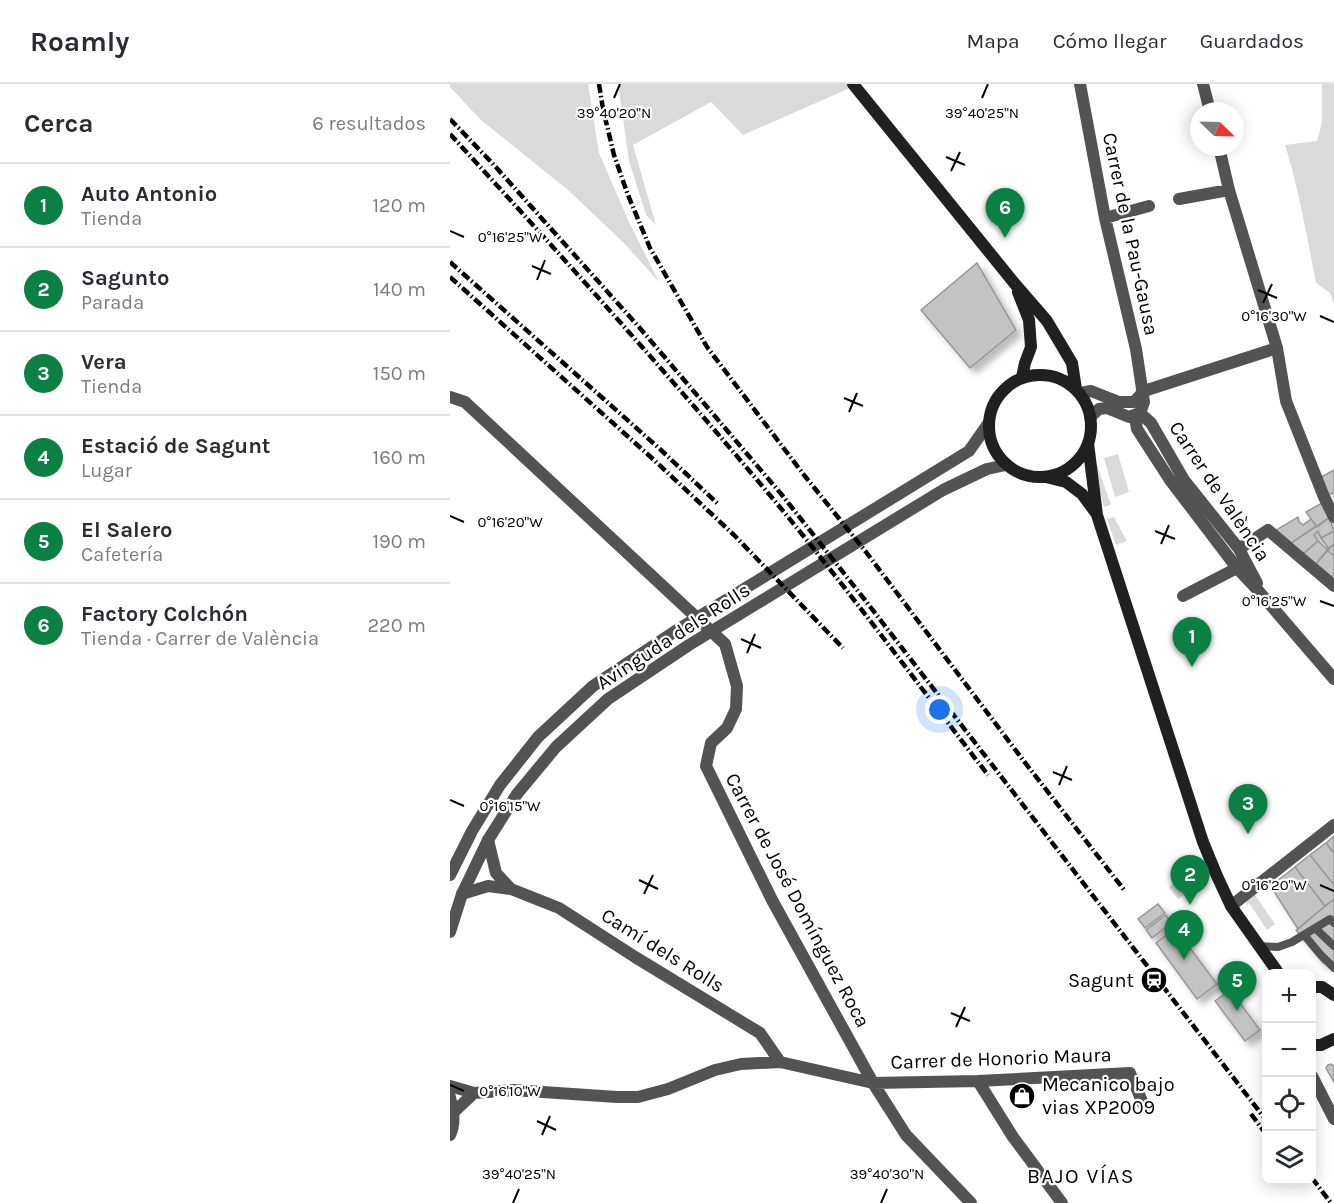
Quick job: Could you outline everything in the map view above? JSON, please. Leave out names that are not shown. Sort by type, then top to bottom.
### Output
[{"type":"main road","points":[[853,84],[1047,321],[1072,363],[1078,391],[1087,406],[1090,417],[1091,430],[1088,443],[1078,459],[1071,465],[1063,471],[1045,477]]},
{"type":"main road","points":[[1015,284],[1029,320],[1031,347],[1022,377]]},
{"type":"main road","points":[[1078,391],[1060,379],[1041,374],[1022,377],[1005,388],[993,404],[988,424],[990,439],[996,453],[1006,465],[1025,475],[1066,482],[1082,495],[1097,515]]},
{"type":"main road","points":[[1088,443],[1097,515],[1203,842],[1231,906],[1277,969]]},
{"type":"main road","points":[[1316,987],[1333,990]]},
{"type":"main road","points":[[1316,1046],[1334,1039]]},
{"type":"street","name":"Carrer de la Pau-Gausa","points":[[1080,84],[1105,218],[1136,349],[1143,392]]},
{"type":"street","points":[[1203,84],[1208,102]]},
{"type":"street","points":[[1221,156],[1229,190],[1277,348],[1286,401],[1334,517]]},
{"type":"street","points":[[1179,198],[1229,190]]},
{"type":"street","points":[[1105,218],[1149,206]]},
{"type":"street","points":[[1078,391],[1091,391],[1119,402],[1134,402],[1143,392],[1277,348]]},
{"type":"street","points":[[1090,417],[1099,410],[1107,408],[1129,417],[1140,418],[1144,402],[1143,392]]},
{"type":"street","name":"Carrer de José Domínguez Roca","points":[[450,397],[465,402],[725,644],[737,686],[736,709],[727,728],[711,742],[706,766],[772,900],[873,1083]]},
{"type":"street","name":"Carrer de València","points":[[1255,587],[1257,583],[1239,549],[1184,480],[1151,423],[1140,418],[1137,429],[1170,480],[1237,568],[1334,679]]},
{"type":"street","name":"Avinguda dels Rolls","points":[[450,875],[472,831],[500,784],[538,737],[593,686],[677,630],[969,451],[988,424]]},
{"type":"street","name":"Avinguda dels Rolls","points":[[450,932],[462,894],[488,840],[517,794],[556,747],[609,699],[689,645],[942,490],[987,470],[1006,465]]},
{"type":"street","points":[[1239,549],[1268,530],[1334,586]]},
{"type":"street","points":[[1183,596],[1237,568]]},
{"type":"street","points":[[1231,906],[1334,825]]},
{"type":"street","points":[[488,840],[496,873],[511,889]]},
{"type":"street","points":[[462,894],[488,886],[511,889]]},
{"type":"street","name":"Camí dels Rolls","points":[[511,889],[559,908],[760,1033],[780,1062]]},
{"type":"street","name":"Carrer de Honorio Maura","points":[[474,1093],[513,1090],[617,1098],[638,1097],[668,1089],[715,1070],[741,1064],[780,1062],[873,1083],[978,1081],[1130,1073],[1144,1106]]},
{"type":"street","points":[[1312,1077],[1334,1119]]},
{"type":"street","points":[[978,1081],[1013,1137],[1062,1203]]},
{"type":"street","points":[[873,1083],[906,1135],[971,1203]]},
{"type":"street","points":[[450,1086],[474,1093]]},
{"type":"street","points":[[454,1112],[474,1093]]},
{"type":"street","points":[[450,1097],[454,1112],[450,1136]]},
{"type":"lane","points":[[1260,946],[1278,947],[1305,936],[1330,919],[1334,923]]},
{"type":"lane","points":[[1315,928],[1334,946]]},
{"type":"lane","points":[[1305,936],[1334,968]]},
{"type":"shaded area","points":[[450,84],[588,84],[599,153],[628,220],[659,282],[625,244],[568,190],[481,120],[450,87]]},
{"type":"shaded area","points":[[618,84],[847,84],[850,88],[743,135],[711,102],[633,145],[656,225],[646,215],[629,161]]},
{"type":"shaded area","points":[[1322,84],[1334,84],[1334,304],[1330,293],[1316,283],[1299,196],[1285,145],[1317,141],[1322,122]]},
{"type":"shaded area","points":[[1118,454],[1129,492],[1115,497],[1104,458]]},
{"type":"shaded area","points":[[1095,459],[1111,505],[1104,507],[1096,476]]},
{"type":"shaded area","points":[[1114,517],[1127,541],[1116,545],[1107,519]]},
{"type":"shaded area","points":[[1182,877],[1188,892],[1178,899],[1169,887]]},
{"type":"shaded area","points":[[1255,895],[1275,924],[1267,930],[1249,903],[1246,906],[1246,902]]},
{"type":"building","points":[[977,263],[1016,330],[970,368],[921,310]]},
{"type":"building","points":[[1334,470],[1334,492],[1329,495],[1321,477]]},
{"type":"building","points":[[1322,503],[1329,518],[1317,527],[1306,512]]},
{"type":"building","points":[[1298,517],[1298,521],[1303,525],[1311,519],[1316,526],[1291,543],[1276,530]]},
{"type":"building","points":[[1329,518],[1334,531],[1321,538],[1318,531],[1314,535],[1318,541],[1303,554],[1291,543]]},
{"type":"building","points":[[1334,531],[1334,544],[1329,549],[1321,538]]},
{"type":"building","points":[[1318,541],[1328,550],[1316,564],[1303,554]]},
{"type":"building","points":[[1334,544],[1334,554],[1333,555],[1327,550]]},
{"type":"building","points":[[1327,550],[1334,556],[1332,577],[1316,564]]},
{"type":"building","points":[[1334,836],[1334,853],[1326,843]]},
{"type":"building","points":[[1326,843],[1334,853],[1334,885],[1310,855]]},
{"type":"building","points":[[1310,855],[1334,885],[1334,899],[1325,906],[1295,867]]},
{"type":"building","points":[[1295,867],[1325,906],[1298,929],[1272,885]]},
{"type":"building","points":[[1334,899],[1334,964],[1323,963],[1296,930]]},
{"type":"building","points":[[1158,904],[1165,913],[1145,928],[1138,919]]},
{"type":"building","points":[[1166,915],[1171,923],[1152,938],[1146,930]]},
{"type":"building","points":[[1175,928],[1217,984],[1197,999],[1156,943]]},
{"type":"building","points":[[1230,990],[1260,1030],[1245,1041],[1215,1001]]},
{"type":"building","points":[[1331,1064],[1334,1066],[1334,1082],[1326,1068]]},
{"type":"railway","points":[[599,84],[614,155],[628,195],[650,248],[707,347],[1125,891]]},
{"type":"railway","points":[[450,119],[639,327],[782,495],[1262,1115]]},
{"type":"railway","points":[[450,134],[614,315],[774,500],[856,602],[988,775]]},
{"type":"railway","points":[[450,262],[661,450],[718,504]]},
{"type":"railway","points":[[450,277],[734,535],[843,648]]},
{"type":"railway","points":[[1251,1114],[1264,1131]]},
{"type":"railway","points":[[1316,1183],[1331,1203]]},
{"type":"place","name":"Factory Colchón","points":[[1005,238]]},
{"type":"place","name":"Auto Antonio","points":[[1192,667]]},
{"type":"place","name":"Vera","points":[[1248,834]]},
{"type":"place","name":"Sagunto","points":[[1190,905]]},
{"type":"place","name":"Estació de Sagunt","points":[[1184,960]]},
{"type":"place","name":"Sagunt","points":[[1154,980]]},
{"type":"place","name":"El Salero","points":[[1237,1011]]},
{"type":"place","name":"Mecanico bajo vias XP2009","points":[[1022,1096]]},
{"type":"district","name":"BAJO VÍAS","points":[[1081,1176]]}]
